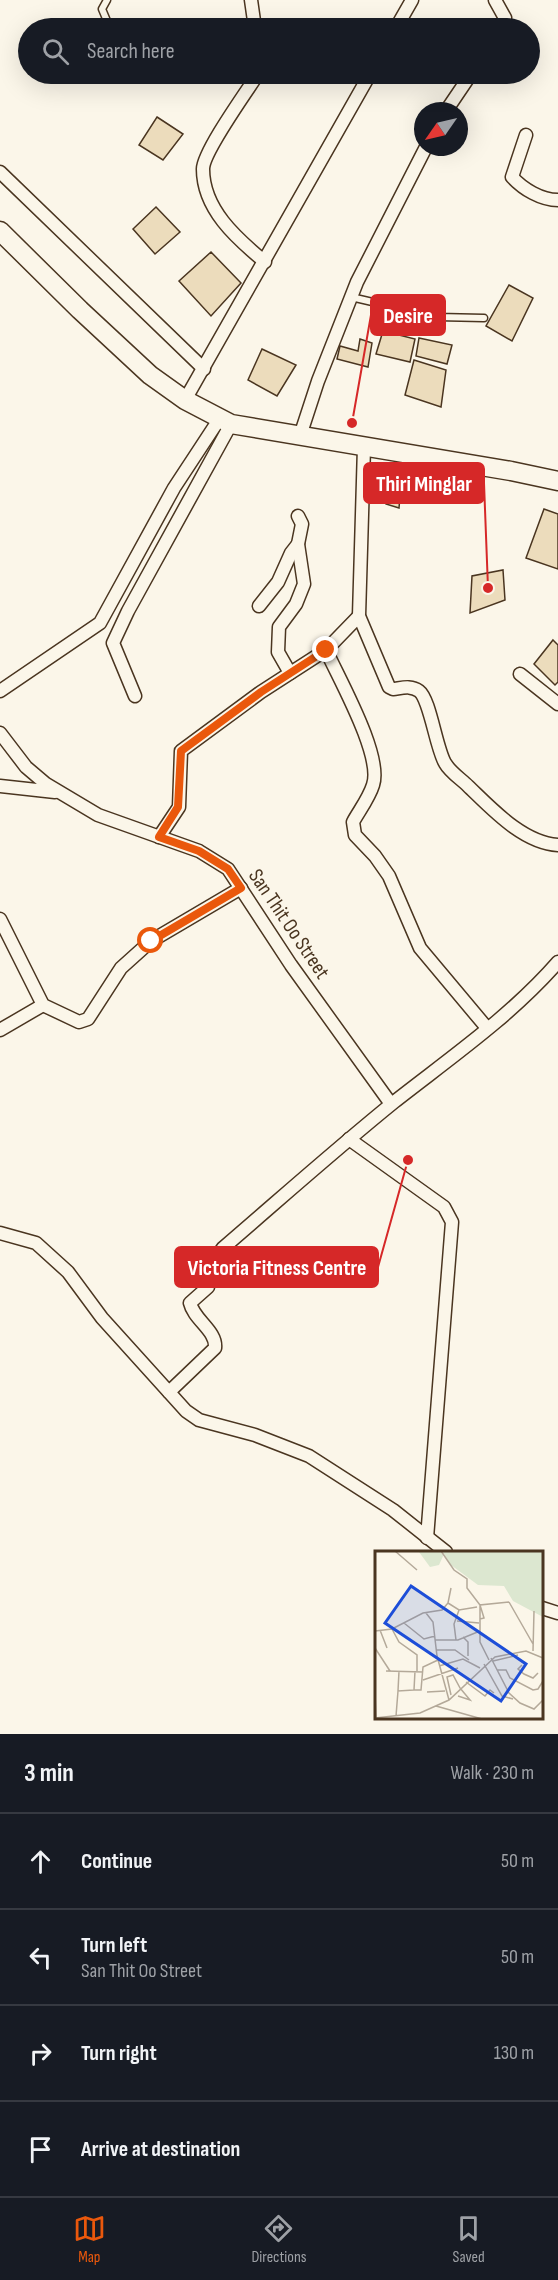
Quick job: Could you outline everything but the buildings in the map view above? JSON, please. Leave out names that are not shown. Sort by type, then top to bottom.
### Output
[{"type":"street","points":[[251,0],[254,18]]},
{"type":"street","points":[[402,18],[412,0]]},
{"type":"street","points":[[495,0],[505,18]]},
{"type":"street","points":[[251,84],[216,138],[202,167],[208,198],[234,236],[265,262]]},
{"type":"street","points":[[185,400],[364,84]]},
{"type":"street","points":[[452,102],[464,84]]},
{"type":"street","points":[[526,135],[512,177],[521,187],[551,200],[558,200]]},
{"type":"street","points":[[300,436],[318,381],[351,297],[422,156]]},
{"type":"street","points":[[0,172],[204,369]]},
{"type":"street","points":[[0,231],[150,375],[185,400],[225,421],[300,436],[511,471],[558,482]]},
{"type":"street","points":[[0,691],[100,623],[174,488],[225,421]]},
{"type":"street","points":[[135,696],[113,643],[225,421]]},
{"type":"street","points":[[364,447],[359,616],[389,687],[393,689],[409,687],[420,692],[426,703],[446,765],[497,813],[546,844],[558,845]]},
{"type":"street","points":[[290,673],[278,652],[279,627],[296,603],[304,584],[298,544],[302,524],[298,516]]},
{"type":"street","points":[[259,606],[278,582],[291,553],[298,544]]},
{"type":"street","points":[[159,837],[178,807],[181,751],[261,692],[326,650],[359,616]]},
{"type":"street","points":[[326,650],[361,725],[374,763],[374,785],[353,822],[354,835],[375,856],[389,876],[420,948],[487,1028]]},
{"type":"street","points":[[519,675],[558,704]]},
{"type":"street","name":"San Thit Oo Street","points":[[0,733],[26,767],[46,784],[98,816],[199,851],[228,869],[291,965],[392,1104]]},
{"type":"street","points":[[0,786],[61,793]]},
{"type":"street","points":[[0,919],[43,1005],[79,1022],[88,1019],[121,968],[151,941],[241,888]]},
{"type":"street","points":[[169,1392],[215,1348],[215,1339],[193,1312],[190,1303],[208,1287],[210,1266],[223,1248],[349,1139],[487,1028],[542,980],[558,962]]},
{"type":"street","points":[[0,1030],[43,1005]]},
{"type":"street","points":[[349,1139],[444,1208],[452,1222],[427,1538]]},
{"type":"street","points":[[0,1233],[36,1243],[68,1272],[102,1318],[186,1411],[199,1420],[255,1435],[309,1456],[393,1510],[445,1551]]},
{"type":"street","points":[[543,1608],[558,1612]]},
{"type":"lane","points":[[106,18],[102,9],[107,0]]},
{"type":"lane","points":[[351,297],[437,317],[484,318]]},
{"type":"place","name":"Desire","points":[[352,423]]},
{"type":"place","name":"Thiri Minglar","points":[[488,588]]},
{"type":"place","name":"Victoria Fitness Centre","points":[[408,1160]]},
{"type":"route","points":[[151,941],[241,888],[228,869],[199,851],[159,837],[178,807],[181,751],[261,692],[326,650]]}]
